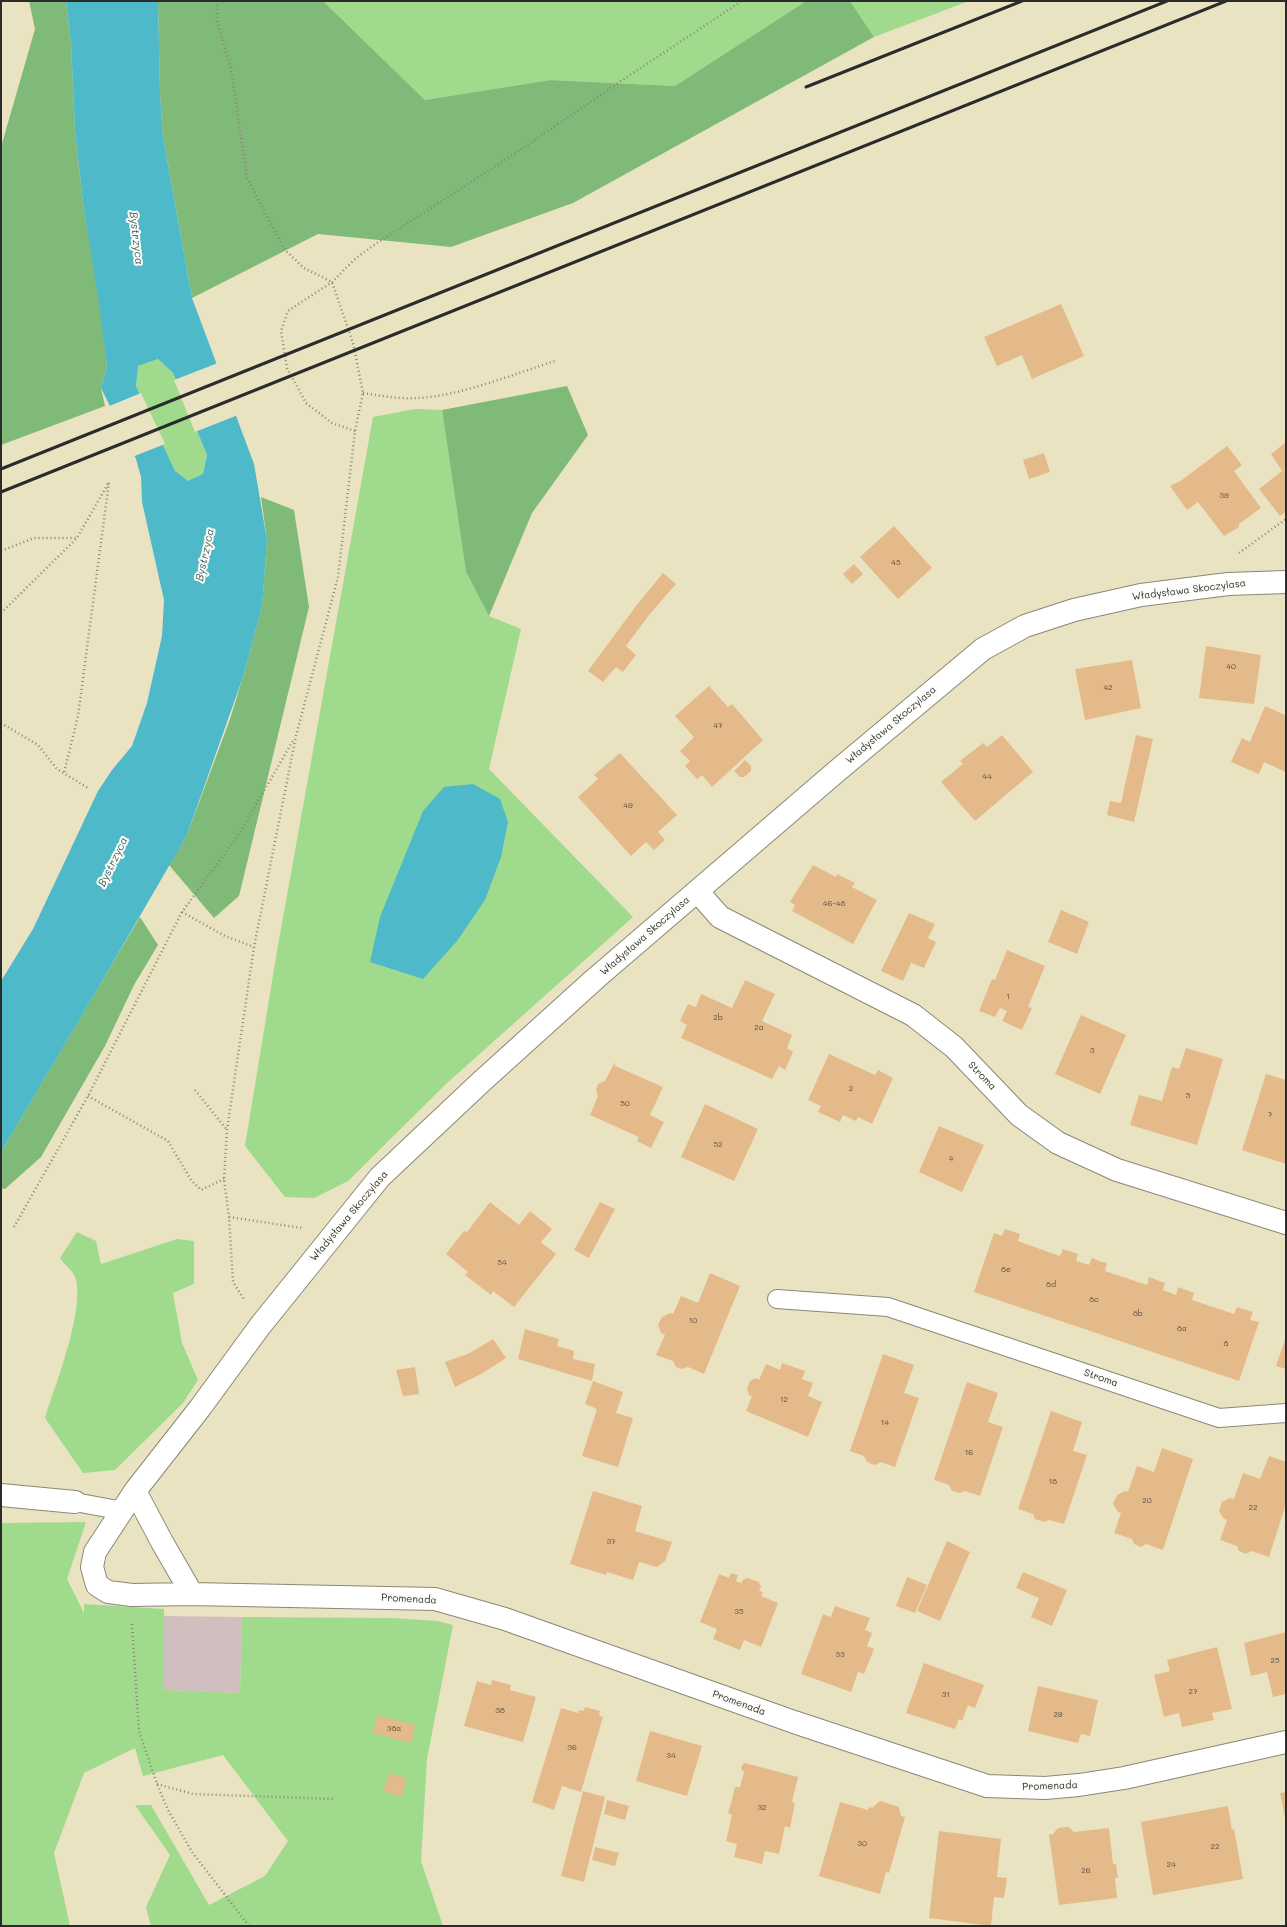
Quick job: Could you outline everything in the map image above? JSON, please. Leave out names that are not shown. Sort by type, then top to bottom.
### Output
[{"type":"street","name":"Władysława Skoczylasa","points":[[136,1491],[200,1408],[260,1326],[380,1177],[504,1061],[697,891],[983,649],[1025,626],[1074,610],[1141,594],[1228,584],[1286,582]]},
{"type":"street","name":"Stroma","points":[[697,891],[720,917],[913,1016],[954,1047],[1019,1115],[1058,1143],[1117,1170],[1286,1223]]},
{"type":"street","name":"Promenada","points":[[136,1491],[95,1552],[92,1567],[97,1585],[108,1592],[132,1595],[192,1594],[436,1599],[505,1619],[794,1722],[987,1786],[1045,1788],[1079,1785],[1124,1778],[1286,1742]]},
{"type":"street","points":[[136,1491],[162,1542],[192,1594]]},
{"type":"street","points":[[1,1495],[75,1502]]},
{"type":"lane","name":"Stroma","points":[[776,1299],[888,1307],[1219,1418],[1286,1414]]},
{"type":"lane","points":[[75,1502],[123,1511]]},
{"type":"path","points":[[217,1],[217,22],[231,68],[247,178],[285,250],[304,268],[332,282],[353,343],[363,393],[355,431],[338,577],[296,736],[254,947],[228,1130],[224,1179],[229,1217],[233,1282],[260,1326]]},
{"type":"path","points":[[355,431],[332,423],[306,402],[287,368],[281,330],[288,312],[332,282],[356,258],[378,242],[508,158],[742,1]]},
{"type":"path","points":[[363,393],[399,398],[420,398],[454,392],[554,361]]},
{"type":"path","points":[[1,613],[77,538],[110,482],[78,716],[64,773]]},
{"type":"path","points":[[1236,554],[1286,519]]},
{"type":"path","points":[[1,551],[34,538],[77,538]]},
{"type":"path","points":[[1,723],[38,745],[57,769],[88,788]]},
{"type":"path","points":[[14,1227],[88,1096],[182,912],[239,834],[296,736]]},
{"type":"path","points":[[182,912],[225,936],[254,947]]},
{"type":"path","points":[[195,1090],[228,1130]]},
{"type":"path","points":[[88,1096],[168,1141],[191,1180],[201,1190],[224,1179]]},
{"type":"path","points":[[229,1217],[288,1224],[332,1235]]},
{"type":"path","points":[[132,1595],[139,1731],[157,1784],[168,1810],[192,1852],[249,1926]]},
{"type":"path","points":[[157,1784],[193,1794],[333,1799]]},
{"type":"shaded area","points":[[163,1616],[242,1617],[240,1693],[163,1690]]},
{"type":"green space","points":[[29,1],[66,1],[71,43],[75,131],[83,203],[100,303],[107,367],[101,388],[105,406],[1,445],[1,147],[35,29]]},
{"type":"green space","points":[[158,1],[323,1],[425,100],[550,80],[675,86],[806,1],[850,1],[874,37],[573,203],[451,247],[318,234],[192,298],[163,137],[160,93]]},
{"type":"green space","points":[[323,1],[806,1],[675,86],[550,80],[425,100]]},
{"type":"green space","points":[[850,1],[969,1],[874,37]]},
{"type":"green space","points":[[158,359],[173,373],[207,455],[203,474],[188,482],[175,471],[136,386],[137,366]]},
{"type":"green space","points":[[567,386],[588,435],[532,513],[489,616],[466,572],[442,410]]},
{"type":"green space","points":[[415,409],[442,410],[466,572],[489,616],[521,629],[489,769],[633,917],[446,1084],[348,1181],[314,1198],[285,1197],[245,1146],[277,951],[373,417]]},
{"type":"green space","points":[[261,497],[294,510],[309,607],[239,896],[214,918],[169,865],[187,835],[230,719],[262,607],[267,540]]},
{"type":"green space","points":[[140,917],[158,945],[134,985],[105,1046],[41,1157],[5,1189],[1,1188],[1,1152]]},
{"type":"green space","points":[[77,1232],[96,1241],[101,1264],[177,1239],[194,1241],[194,1284],[173,1293],[182,1343],[198,1380],[183,1403],[115,1470],[83,1473],[45,1418],[68,1347],[76,1308],[77,1291],[75,1277],[60,1258]]},
{"type":"green space","points":[[86,1522],[67,1579],[84,1613],[84,1604],[164,1609],[164,1690],[240,1693],[242,1617],[393,1618],[438,1621],[453,1625],[427,1759],[421,1861],[443,1926],[151,1926],[146,1907],[170,1855],[135,1805],[151,1805],[209,1905],[265,1876],[288,1841],[223,1755],[143,1776],[135,1748],[84,1773],[54,1853],[70,1926],[1,1926],[1,1523]]},
{"type":"water","name":"Bystrzyca","points":[[66,1],[158,1],[160,93],[163,137],[192,298],[254,464],[267,540],[262,607],[243,677],[187,835],[1,1152],[1,981],[33,929],[98,791],[112,770],[132,746],[147,703],[162,636],[164,600],[142,502],[141,477],[136,459],[101,388],[107,367],[99,303],[83,203],[75,131],[71,43]],"holes":[[[158,359],[173,373],[207,455],[203,474],[188,481],[175,471],[136,386],[138,366]]]},
{"type":"water","points":[[473,784],[500,799],[508,822],[501,857],[485,900],[457,941],[423,979],[370,962],[380,917],[423,811],[444,787]]},
{"type":"pier","points":[[218,363],[238,415],[195,432],[174,380]]},
{"type":"pier","points":[[141,393],[165,444],[132,457],[107,407]]},
{"type":"building","points":[[1061,304],[1084,356],[1032,379],[1022,355],[997,366],[984,337]]},
{"type":"building","points":[[1286,442],[1286,512],[1280,516],[1259,489],[1282,471],[1271,454]]},
{"type":"building","points":[[1227,446],[1242,465],[1234,471],[1261,508],[1239,524],[1239,527],[1224,536],[1198,502],[1187,510],[1170,486],[1182,480]]},
{"type":"building","points":[[1044,453],[1050,472],[1029,479],[1023,460]]},
{"type":"building","points":[[894,526],[932,568],[898,599],[860,557]]},
{"type":"building","points":[[854,564],[863,574],[852,584],[843,574]]},
{"type":"building","points":[[663,573],[676,584],[649,615],[626,646],[636,655],[623,672],[616,667],[603,682],[588,671],[636,606]]},
{"type":"building","points":[[1206,646],[1261,655],[1254,704],[1199,698]]},
{"type":"building","points":[[1132,660],[1141,708],[1085,720],[1075,669]]},
{"type":"building","points":[[709,686],[728,707],[732,704],[763,740],[712,787],[702,775],[697,779],[685,766],[690,761],[680,751],[694,737],[675,716]]},
{"type":"building","points":[[1265,706],[1285,715],[1286,712],[1286,772],[1264,762],[1259,774],[1231,762],[1242,738],[1250,742]]},
{"type":"building","points":[[1002,735],[1033,772],[975,821],[941,782],[963,764],[960,761],[983,743],[987,747]]},
{"type":"building","points":[[1136,735],[1153,739],[1134,822],[1107,815],[1110,801],[1121,803]]},
{"type":"building","points":[[620,753],[677,815],[658,832],[665,840],[654,850],[646,842],[631,856],[578,797],[598,779],[594,775]]},
{"type":"building","points":[[745,760],[751,766],[751,771],[744,777],[740,777],[734,771]]},
{"type":"building","points":[[813,865],[836,877],[837,874],[855,883],[852,887],[877,900],[853,944],[792,911],[795,905],[790,902]]},
{"type":"building","points":[[1061,910],[1089,922],[1077,954],[1048,942]]},
{"type":"building","points":[[909,913],[935,924],[928,938],[936,942],[924,968],[911,963],[903,981],[881,971]]},
{"type":"building","points":[[1007,950],[1045,966],[1028,1007],[1032,1008],[1022,1030],[1002,1021],[1007,1011],[1000,1008],[995,1017],[979,1011],[992,979],[995,980]]},
{"type":"building","points":[[745,980],[775,994],[762,1021],[792,1035],[787,1048],[793,1052],[785,1070],[779,1066],[772,1079],[681,1038],[687,1025],[680,1021],[688,1004],[696,1007],[701,994],[732,1008]]},
{"type":"building","points":[[1081,1015],[1126,1035],[1100,1094],[1055,1074]]},
{"type":"building","points":[[1186,1048],[1223,1059],[1197,1145],[1130,1125],[1139,1095],[1162,1101],[1172,1067],[1179,1069]]},
{"type":"building","points":[[829,1054],[875,1075],[878,1070],[893,1078],[872,1124],[858,1117],[856,1121],[843,1115],[840,1122],[818,1112],[821,1106],[808,1100]]},
{"type":"building","points":[[615,1062],[615,1066],[663,1087],[650,1115],[664,1122],[651,1148],[637,1141],[639,1137],[590,1115],[598,1096],[596,1090],[598,1084],[605,1081]]},
{"type":"building","points":[[1266,1074],[1286,1080],[1286,1164],[1242,1150]]},
{"type":"building","points":[[705,1104],[758,1129],[734,1181],[681,1157]]},
{"type":"building","points":[[939,1126],[984,1145],[962,1192],[919,1172]]},
{"type":"building","points":[[490,1202],[519,1225],[530,1211],[552,1229],[541,1242],[556,1254],[514,1307],[493,1291],[491,1295],[465,1275],[468,1272],[446,1254],[464,1231],[467,1232]]},
{"type":"building","points":[[600,1202],[615,1209],[589,1258],[574,1250]]},
{"type":"building","points":[[1005,1229],[1020,1234],[1018,1241],[1051,1253],[1060,1256],[1063,1249],[1078,1254],[1076,1261],[1089,1265],[1092,1258],[1107,1263],[1105,1271],[1147,1285],[1149,1277],[1165,1283],[1163,1290],[1176,1295],[1178,1287],[1194,1293],[1192,1300],[1234,1314],[1237,1307],[1253,1312],[1250,1320],[1259,1322],[1239,1381],[974,1292],[994,1233],[1002,1236]]},
{"type":"building","points":[[710,1273],[740,1286],[704,1374],[688,1367],[682,1369],[676,1367],[673,1361],[656,1355],[665,1335],[661,1333],[658,1325],[662,1317],[670,1313],[673,1314],[681,1296],[698,1303]]},
{"type":"building","points":[[525,1329],[559,1339],[557,1346],[574,1351],[573,1359],[595,1364],[592,1381],[518,1359]]},
{"type":"building","points":[[1286,1337],[1286,1369],[1276,1366]]},
{"type":"building","points":[[493,1339],[506,1358],[483,1373],[455,1387],[445,1362],[470,1353]]},
{"type":"building","points":[[883,1354],[914,1365],[904,1393],[919,1398],[895,1467],[881,1462],[875,1465],[867,1462],[864,1456],[850,1451]]},
{"type":"building","points":[[782,1363],[805,1371],[802,1379],[813,1383],[808,1396],[822,1402],[808,1437],[746,1411],[752,1396],[749,1395],[747,1389],[750,1381],[756,1378],[759,1380],[766,1364],[780,1370]]},
{"type":"building","points":[[415,1367],[419,1394],[403,1396],[396,1370]]},
{"type":"building","points":[[593,1381],[623,1392],[616,1413],[633,1418],[618,1467],[582,1456],[597,1409],[585,1404]]},
{"type":"building","points":[[967,1382],[998,1393],[988,1422],[1003,1427],[980,1496],[965,1491],[960,1493],[952,1491],[949,1485],[934,1480]]},
{"type":"building","points":[[1051,1411],[1082,1422],[1073,1451],[1087,1455],[1064,1524],[1049,1520],[1044,1522],[1035,1519],[1033,1514],[1018,1509]]},
{"type":"building","points":[[1162,1448],[1193,1459],[1163,1550],[1146,1544],[1141,1547],[1134,1544],[1132,1539],[1114,1533],[1121,1513],[1118,1512],[1113,1504],[1117,1495],[1125,1491],[1128,1492],[1137,1466],[1154,1472]]},
{"type":"building","points":[[1269,1456],[1286,1462],[1286,1504],[1269,1557],[1251,1551],[1246,1554],[1239,1551],[1237,1546],[1220,1540],[1227,1520],[1224,1519],[1219,1511],[1222,1502],[1230,1498],[1234,1499],[1243,1473],[1260,1479]]},
{"type":"building","points":[[593,1491],[642,1506],[635,1531],[672,1542],[665,1561],[657,1567],[639,1562],[633,1580],[607,1572],[606,1575],[570,1564]]},
{"type":"building","points":[[947,1541],[970,1552],[940,1621],[917,1611]]},
{"type":"building","points":[[1023,1572],[1067,1590],[1052,1626],[1031,1617],[1039,1598],[1016,1588]]},
{"type":"building","points":[[731,1573],[738,1575],[736,1581],[741,1583],[747,1578],[759,1582],[761,1587],[759,1591],[763,1592],[761,1596],[778,1603],[761,1647],[744,1640],[740,1650],[713,1639],[717,1629],[700,1622],[719,1574],[729,1578]]},
{"type":"building","points":[[907,1577],[927,1585],[915,1613],[896,1606]]},
{"type":"building","points":[[835,1606],[870,1618],[865,1630],[872,1633],[867,1646],[874,1649],[864,1674],[858,1672],[851,1692],[801,1674],[823,1614],[831,1617]]},
{"type":"building","points":[[1286,1632],[1286,1694],[1273,1697],[1267,1672],[1251,1676],[1244,1643]]},
{"type":"building","points":[[1217,1647],[1232,1709],[1212,1713],[1214,1720],[1182,1727],[1179,1713],[1164,1717],[1154,1675],[1170,1671],[1167,1660]]},
{"type":"building","points":[[924,1663],[984,1685],[975,1708],[968,1705],[962,1721],[959,1719],[955,1729],[906,1713]]},
{"type":"building","points":[[492,1680],[511,1685],[510,1690],[536,1697],[523,1742],[464,1726],[477,1681],[491,1685]]},
{"type":"building","points":[[1038,1686],[1098,1700],[1090,1736],[1081,1734],[1078,1743],[1028,1731]]},
{"type":"building","points":[[585,1707],[600,1711],[599,1716],[603,1717],[581,1792],[562,1786],[554,1810],[532,1802],[561,1708],[578,1713],[579,1710],[584,1711]]},
{"type":"building","points":[[377,1715],[415,1725],[411,1743],[373,1733]]},
{"type":"building","points":[[650,1731],[702,1746],[687,1796],[636,1781]]},
{"type":"building","points":[[745,1763],[798,1777],[792,1802],[795,1803],[790,1828],[785,1826],[779,1854],[765,1851],[762,1864],[734,1857],[737,1844],[726,1841],[732,1815],[728,1813],[735,1787],[740,1787],[744,1772],[741,1769],[742,1765]]},
{"type":"building","points":[[390,1773],[407,1779],[401,1797],[383,1791]]},
{"type":"building","points":[[583,1791],[605,1797],[584,1882],[561,1876]]},
{"type":"building","points":[[1286,1792],[1286,1817],[1285,1817],[1280,1793]]},
{"type":"building","points":[[607,1800],[629,1806],[625,1820],[604,1814]]},
{"type":"building","points":[[880,1801],[899,1807],[901,1816],[905,1817],[889,1873],[886,1872],[880,1894],[819,1876],[840,1802],[868,1810],[869,1807],[872,1808]]},
{"type":"building","points":[[1228,1806],[1232,1830],[1234,1829],[1243,1879],[1153,1895],[1141,1822]]},
{"type":"building","points":[[1069,1827],[1074,1832],[1109,1828],[1113,1864],[1116,1864],[1118,1878],[1115,1878],[1117,1898],[1059,1905],[1049,1835],[1053,1834],[1058,1828]]},
{"type":"building","points":[[939,1831],[1001,1839],[997,1877],[1007,1878],[1004,1898],[994,1897],[991,1926],[929,1918]]},
{"type":"building","points":[[595,1847],[619,1853],[615,1866],[592,1860]]},
{"type":"railway","points":[[806,87],[1022,1]]},
{"type":"railway","points":[[1,469],[1167,1]]},
{"type":"railway","points":[[1,492],[1226,1]]}]
